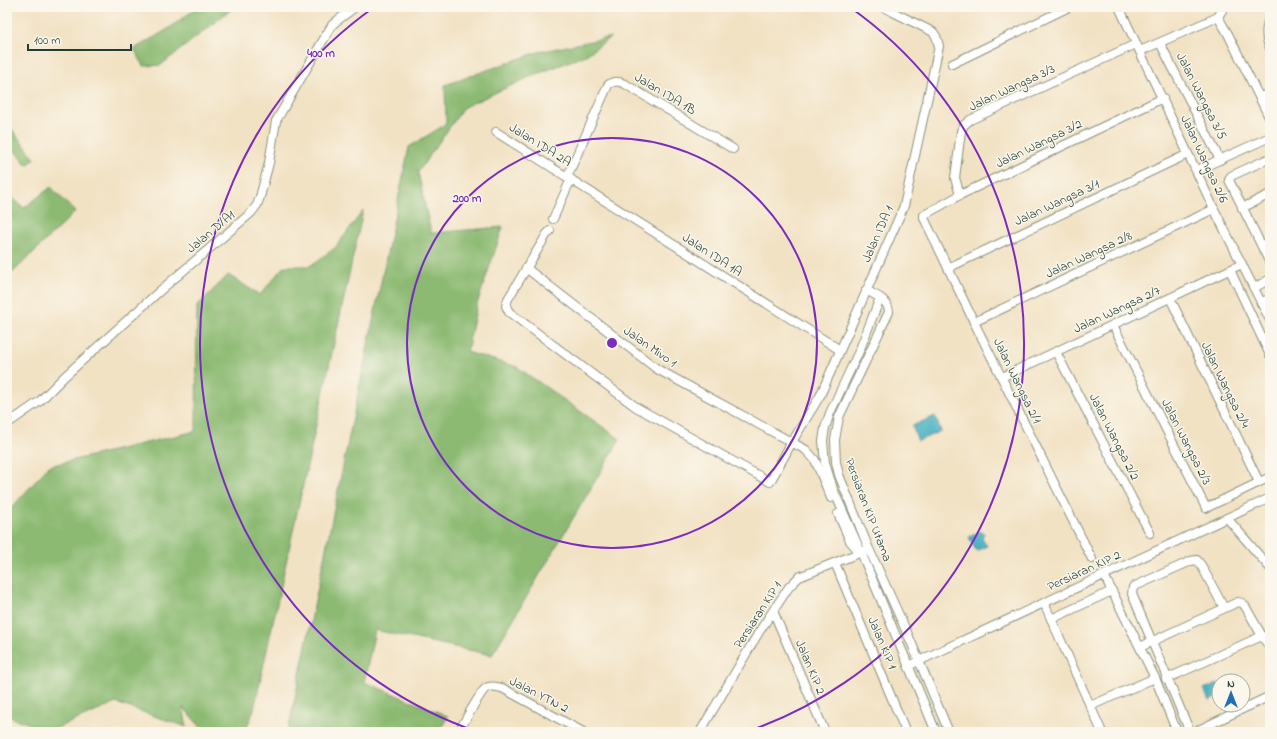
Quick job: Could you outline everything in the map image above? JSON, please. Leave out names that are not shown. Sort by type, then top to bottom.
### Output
[{"type":"street","name":"Jalan D/A1","points":[[7,424],[40,401],[65,376],[162,289],[251,213],[257,205],[260,197],[269,163],[276,121],[332,25],[355,7]]},
{"type":"street","name":"Jalan IDA 1","points":[[526,268],[506,303],[509,312],[636,407],[770,482],[820,396],[904,206],[939,46],[933,32],[884,7]]},
{"type":"street","points":[[952,64],[1069,7]]},
{"type":"street","name":"Jalan Wangsa 2/6","points":[[1119,7],[1188,154],[1197,170],[1214,209],[1270,320]]},
{"type":"street","points":[[1138,48],[1160,43],[1218,17],[1224,7]]},
{"type":"street","points":[[1270,16],[1267,36],[1270,48]]},
{"type":"street","points":[[1218,17],[1270,119]]},
{"type":"street","name":"Jalan Wangsa 3/5","points":[[1160,43],[1220,160]]},
{"type":"street","name":"Jalan Wangsa 3/3","points":[[960,195],[954,178],[961,131],[964,125],[970,120],[1138,48]]},
{"type":"street","name":"Jalan IDA 1B","points":[[569,178],[608,85],[612,82],[620,81],[733,149]]},
{"type":"street","points":[[1260,98],[1270,92]]},
{"type":"street","name":"Jalan Wangsa 3/2","points":[[926,212],[1163,98]]},
{"type":"street","name":"Jalan IDA 2A","points":[[496,132],[569,178]]},
{"type":"street","points":[[1197,170],[1270,136]]},
{"type":"street","name":"Jalan Wangsa 3/1","points":[[948,268],[1188,154]]},
{"type":"street","points":[[1270,158],[1230,178],[1230,182],[1242,208],[1270,263]]},
{"type":"street","points":[[553,219],[569,178]]},
{"type":"street","name":"Jalan IDA 1A","points":[[569,178],[840,350]]},
{"type":"street","points":[[1242,208],[1270,194]]},
{"type":"street","name":"Jalan Wangsa 2/8","points":[[974,322],[1214,209]]},
{"type":"street","name":"Jalan Wangsa 2/1","points":[[926,212],[924,218],[1092,559]]},
{"type":"street","points":[[526,268],[550,231]]},
{"type":"street","name":"Jalan Wangsa 2/7","points":[[1002,377],[1242,264]]},
{"type":"street","name":"Jalan Mivo 1","points":[[526,268],[657,369],[806,450],[815,460],[850,541],[865,551]]},
{"type":"street","points":[[1230,270],[1270,355]]},
{"type":"street","points":[[1254,288],[1270,279]]},
{"type":"street","points":[[866,290],[880,298]]},
{"type":"street","name":"Persiaran KIP Utama","points":[[936,732],[908,666],[865,551],[839,475],[835,453],[835,440],[839,417],[889,312],[889,307],[880,298],[860,349],[830,413],[825,428],[824,453],[826,467],[833,489],[865,551],[920,661],[949,732]]},
{"type":"street","name":"Jalan Wangsa 2/4","points":[[1170,298],[1259,482]]},
{"type":"street","points":[[1261,303],[1270,298]]},
{"type":"street","name":"Jalan Wangsa 2/3","points":[[1113,325],[1206,508],[1270,477]]},
{"type":"street","name":"Jalan Wangsa 2/2","points":[[1056,352],[1150,533]]},
{"type":"street","points":[[824,453],[835,453]]},
{"type":"street","name":"Persiaran KIP 2","points":[[908,666],[1270,498]]},
{"type":"street","points":[[1227,518],[1270,568]]},
{"type":"street","name":"Persiaran KIP 1","points":[[700,732],[759,632],[789,587],[799,577],[865,551]]},
{"type":"street","points":[[1190,732],[1166,679],[1132,594],[1132,589],[1133,587],[1191,561],[1197,560],[1202,565],[1224,608]]},
{"type":"street","name":"Jalan KIP 1","points":[[835,563],[906,732]]},
{"type":"street","points":[[1104,575],[1155,678],[1177,732]]},
{"type":"street","points":[[1051,620],[1112,591]]},
{"type":"street","points":[[1044,603],[1102,732]]},
{"type":"street","points":[[1140,647],[1234,603],[1242,603],[1270,648]]},
{"type":"street","name":"Jalan KIP 2","points":[[773,611],[825,732]]},
{"type":"street","points":[[1134,636],[1147,630]]},
{"type":"street","points":[[1166,679],[1262,636]]},
{"type":"street","points":[[1090,706],[1155,678]]},
{"type":"street","name":"Jalan YTN 2","points":[[458,732],[481,694],[486,688],[493,686],[502,688],[583,732]]},
{"type":"street","points":[[1194,732],[1270,696]]},
{"type":"green space","points":[[198,7],[234,7],[161,65],[144,66],[134,49],[168,29]]},
{"type":"green space","points":[[611,37],[586,55],[532,76],[464,107],[418,172],[431,233],[503,227],[477,304],[467,352],[517,367],[620,439],[492,655],[375,630],[364,682],[448,716],[439,732],[288,732],[409,147],[446,124],[445,85],[538,52]]},
{"type":"green space","points":[[7,123],[35,159],[27,165],[14,150],[7,156]]},
{"type":"green space","points":[[51,187],[75,212],[7,278],[7,193],[24,208]]},
{"type":"green space","points":[[363,211],[254,709],[245,732],[205,732],[183,707],[187,727],[116,703],[50,731],[7,716],[7,593],[10,591],[7,585],[7,513],[49,466],[196,431],[197,306],[228,275],[260,295],[284,266],[310,266],[335,248]]},
{"type":"water","points":[[935,416],[941,431],[918,441],[912,426]]},
{"type":"water","points":[[980,531],[984,533],[982,537],[987,546],[976,551],[969,537]]},
{"type":"water","points":[[1211,686],[1211,700],[1209,701],[1204,689]]}]
